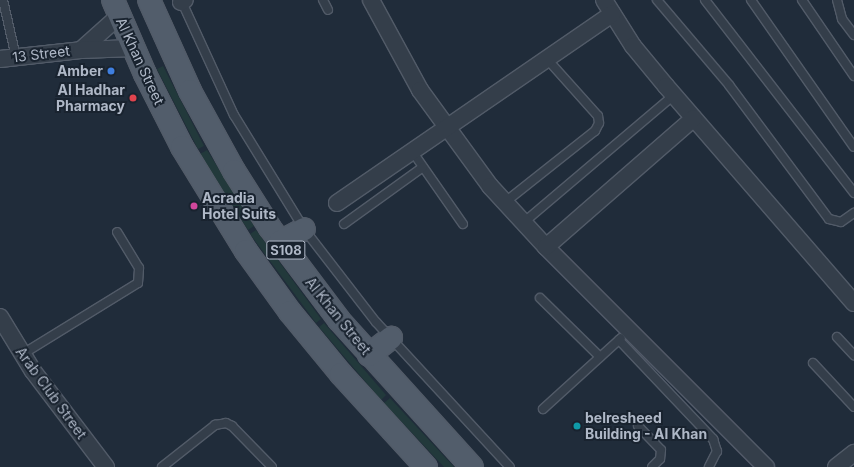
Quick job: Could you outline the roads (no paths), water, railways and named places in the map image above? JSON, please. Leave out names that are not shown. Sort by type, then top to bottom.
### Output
[{"type":"main road","name":"Al Khan Street","points":[[149,0],[190,91],[234,171],[280,242],[315,290],[369,355],[472,467]]},
{"type":"main road","name":"Al Khan Street","points":[[116,8],[133,48],[182,147],[246,251],[322,351],[424,466]]},
{"type":"main road","points":[[280,242],[304,229]]},
{"type":"main road","points":[[369,355],[391,338]]},
{"type":"street","points":[[371,0],[401,59],[445,129],[504,203],[546,247],[624,335],[766,467]]},
{"type":"street","points":[[604,0],[633,46],[854,303]]},
{"type":"street","name":"13 Street","points":[[81,50],[116,8]]},
{"type":"street","points":[[337,203],[612,14]]},
{"type":"street","name":"13 Street","points":[[0,59],[81,50],[133,48]]},
{"type":"street","points":[[546,247],[694,118]]},
{"type":"street","name":"Arab Club Street","points":[[0,317],[22,355],[106,467]]},
{"type":"street","points":[[836,467],[854,453]]},
{"type":"lane","points":[[4,0],[16,57]]},
{"type":"lane","points":[[323,0],[328,10]]},
{"type":"lane","points":[[657,0],[729,85],[829,219],[842,222],[854,213]]},
{"type":"lane","points":[[705,0],[854,193]]},
{"type":"lane","points":[[751,0],[854,147]]},
{"type":"lane","points":[[802,0],[854,76]]},
{"type":"lane","points":[[836,0],[842,19],[854,35]]},
{"type":"lane","points":[[182,1],[234,115],[304,229],[334,270],[391,338],[510,467]]},
{"type":"lane","points":[[504,203],[595,131],[599,123],[598,116],[547,59]]},
{"type":"lane","points":[[523,223],[674,95]]},
{"type":"lane","points":[[412,151],[463,224]]},
{"type":"lane","points":[[344,224],[423,167]]},
{"type":"lane","points":[[22,355],[138,283],[139,268],[117,232]]},
{"type":"lane","points":[[540,298],[600,357]]},
{"type":"lane","points":[[543,409],[624,335],[713,439],[717,451],[709,467]]},
{"type":"lane","points":[[837,337],[854,355]]},
{"type":"lane","points":[[813,363],[854,407]]},
{"type":"lane","points":[[162,467],[216,425],[226,423],[232,426],[272,467]]},
{"type":"lane","points":[[638,426],[660,450],[660,459],[652,467]]},
{"type":"place","name":"Amber","points":[[111,71]]},
{"type":"place","name":"Al Hadhar Pharmacy","points":[[133,98]]},
{"type":"place","name":"Acradia Hotel Suits","points":[[194,206]]},
{"type":"place","name":"belresheed Building - Al Khan","points":[[577,426]]}]
